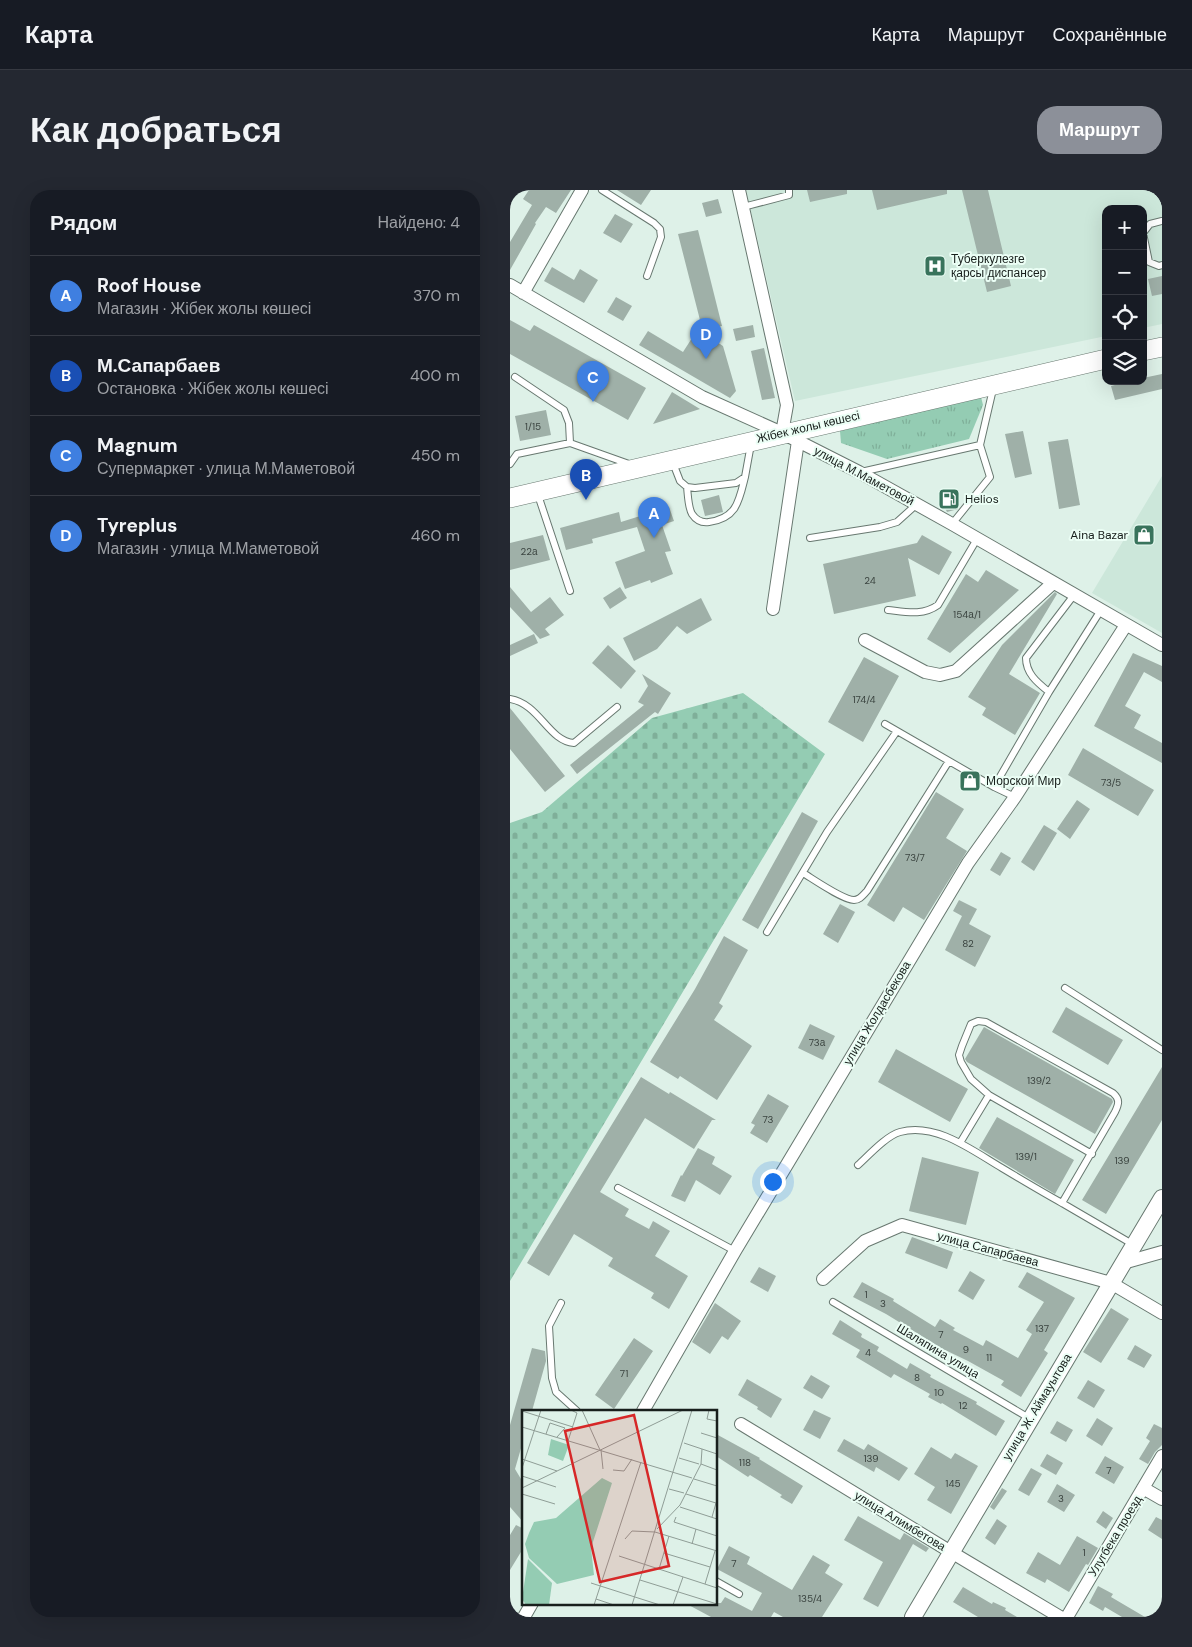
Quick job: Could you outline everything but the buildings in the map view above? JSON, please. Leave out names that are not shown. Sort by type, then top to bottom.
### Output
[{"type":"main road","points":[[1147,350],[1162,347]]},
{"type":"main road","name":"Жібек жолы көшесі","points":[[510,498],[752,440],[790,437],[994,384],[1102,360]]},
{"type":"street","points":[[522,293],[582,190]]},
{"type":"street","points":[[739,190],[787,405],[790,437],[773,609]]},
{"type":"street","name":"улица М.Маметовой","points":[[510,285],[702,397],[790,437],[859,472],[1162,645]]},
{"type":"street","points":[[864,640],[925,672],[940,675],[956,671],[1053,583]]},
{"type":"street","name":"улица Жолдасбекова","points":[[644,1410],[735,1251],[968,863],[1015,797],[1126,625]]},
{"type":"street","name":"улица Ж. Аймауытова","points":[[913,1617],[1162,1198]]},
{"type":"street","name":"улица Сапарбаева","points":[[823,1279],[865,1241],[902,1226],[1111,1283],[1162,1313]]},
{"type":"street","points":[[1123,1263],[1162,1252]]},
{"type":"street","name":"улица Алимбетова","points":[[740,1424],[1060,1617]]},
{"type":"street","name":"Улугбека проезд","points":[[1067,1617],[1162,1456]]},
{"type":"street","points":[[1143,1488],[1162,1499]]},
{"type":"street","points":[[524,1617],[531,1604]]},
{"type":"lane","points":[[602,190],[654,223],[660,229],[661,237],[647,276]]},
{"type":"lane","points":[[743,207],[789,195],[789,190]]},
{"type":"lane","points":[[1162,221],[1150,224],[1143,233],[1149,262],[1158,266],[1162,265]]},
{"type":"lane","points":[[515,377],[564,410],[569,423],[570,443]]},
{"type":"lane","points":[[952,524],[990,476],[980,445],[994,384]]},
{"type":"lane","points":[[687,487],[691,513],[698,520],[706,523],[725,518],[739,502],[752,440]]},
{"type":"lane","points":[[510,464],[517,454],[570,443],[637,467]]},
{"type":"lane","points":[[859,472],[980,445]]},
{"type":"lane","points":[[672,459],[680,481],[687,487],[695,488],[736,483],[745,477]]},
{"type":"lane","points":[[536,491],[570,591]]},
{"type":"lane","points":[[810,538],[880,528],[897,522],[917,504]]},
{"type":"lane","points":[[888,610],[908,613],[929,612],[938,605],[977,539]]},
{"type":"lane","points":[[1049,692],[1037,682],[1026,667],[1026,658],[1074,594]]},
{"type":"lane","points":[[994,787],[1049,692],[1101,610]]},
{"type":"lane","points":[[510,699],[530,707],[559,738],[566,742],[574,743],[617,707]]},
{"type":"lane","points":[[885,724],[994,787],[1015,797]]},
{"type":"lane","points":[[767,932],[838,817],[897,731]]},
{"type":"lane","points":[[803,872],[846,898],[852,900],[859,899],[867,891],[949,760]]},
{"type":"lane","points":[[1065,988],[1162,1050]]},
{"type":"lane","points":[[1062,1203],[1092,1154],[1115,1112],[1118,1105],[1117,1096],[986,1022],[978,1021],[971,1024],[959,1055],[960,1062],[971,1079],[989,1095],[1092,1154]]},
{"type":"lane","points":[[960,1144],[989,1095]]},
{"type":"lane","points":[[858,1165],[891,1135],[911,1130],[940,1135],[960,1144],[1134,1245]]},
{"type":"lane","points":[[618,1188],[735,1251]]},
{"type":"lane","name":"Шаляпина улица","points":[[833,1302],[1030,1419]]},
{"type":"lane","points":[[561,1304],[549,1326],[552,1378],[556,1392],[576,1410]]},
{"type":"lane","points":[[718,1582],[739,1594]]},
{"type":"shaded area","name":"Туберкулезге қарсы диспансер","points":[[746,190],[1162,190],[1162,324],[1147,327],[1147,205],[1102,205],[1102,337],[795,401]]},
{"type":"shaded area","name":"Aina Bazar","points":[[1162,476],[1162,633],[1092,593]]},
{"type":"green space","points":[[981,397],[983,405],[969,439],[887,459],[841,443],[840,431]]},
{"type":"green space","points":[[743,693],[825,754],[510,1281],[510,823],[542,812],[652,718]]},
{"type":"place","name":"Туберкулезге қарсы диспансер","points":[[935,266]]},
{"type":"place","name":"Tyreplus","points":[[706,359]]},
{"type":"place","name":"Magnum","points":[[593,402]]},
{"type":"place","name":"Helios","points":[[949,499]]},
{"type":"place","name":"М.Сапарбаев","points":[[586,500]]},
{"type":"place","name":"Aina Bazar","points":[[1144,535]]},
{"type":"place","name":"Roof House","points":[[654,538]]},
{"type":"place","name":"Морской Мир","points":[[970,781]]}]
